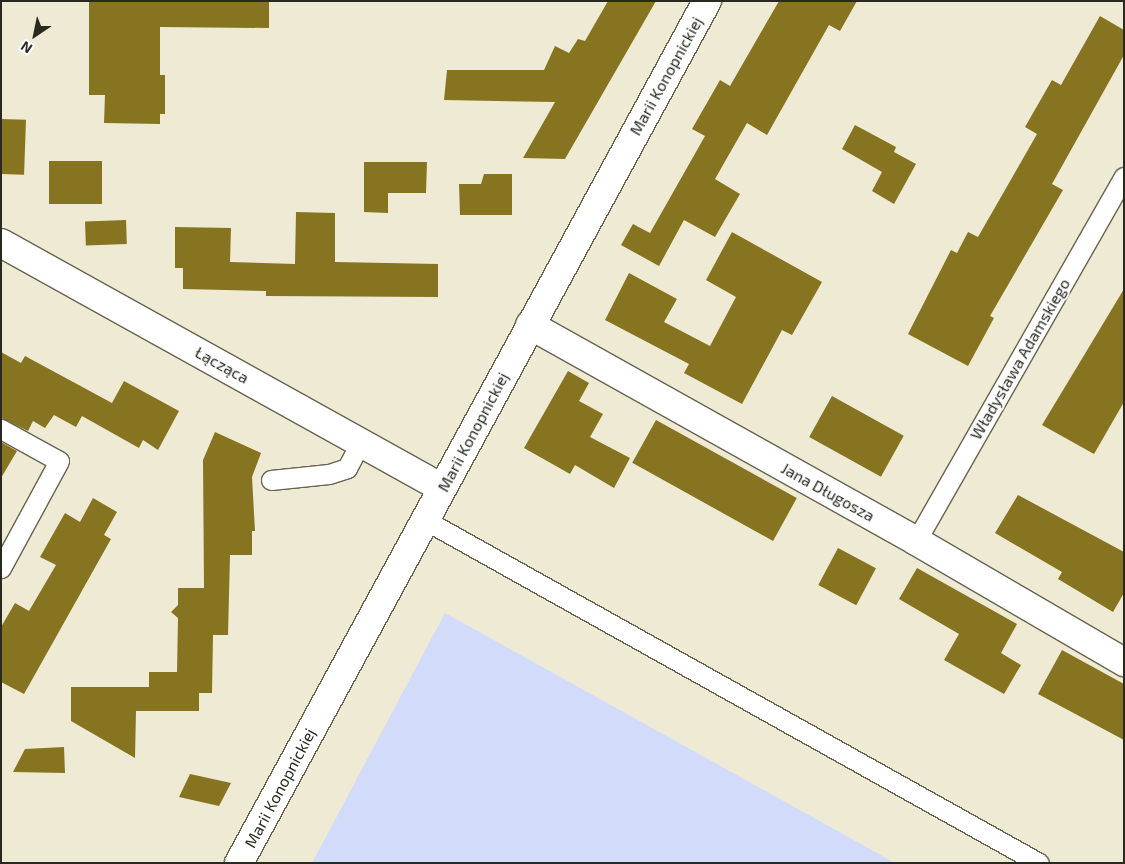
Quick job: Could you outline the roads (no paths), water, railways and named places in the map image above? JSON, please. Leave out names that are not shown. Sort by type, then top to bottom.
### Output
[{"type":"street","name":"Marii Konopnickiej","points":[[239,863],[707,1]]},
{"type":"street","name":"Łącząca","points":[[1,244],[442,488]]},
{"type":"street","name":"Jana Długosza","points":[[530,325],[916,541],[1124,662]]},
{"type":"lane","name":"Władysława Adamskiego","points":[[916,541],[1124,177]]},
{"type":"lane","points":[[1,428],[59,461],[1,568]]},
{"type":"lane","points":[[270,480],[329,474],[347,468],[361,442]]},
{"type":"lane","points":[[425,520],[1039,863]]}]
